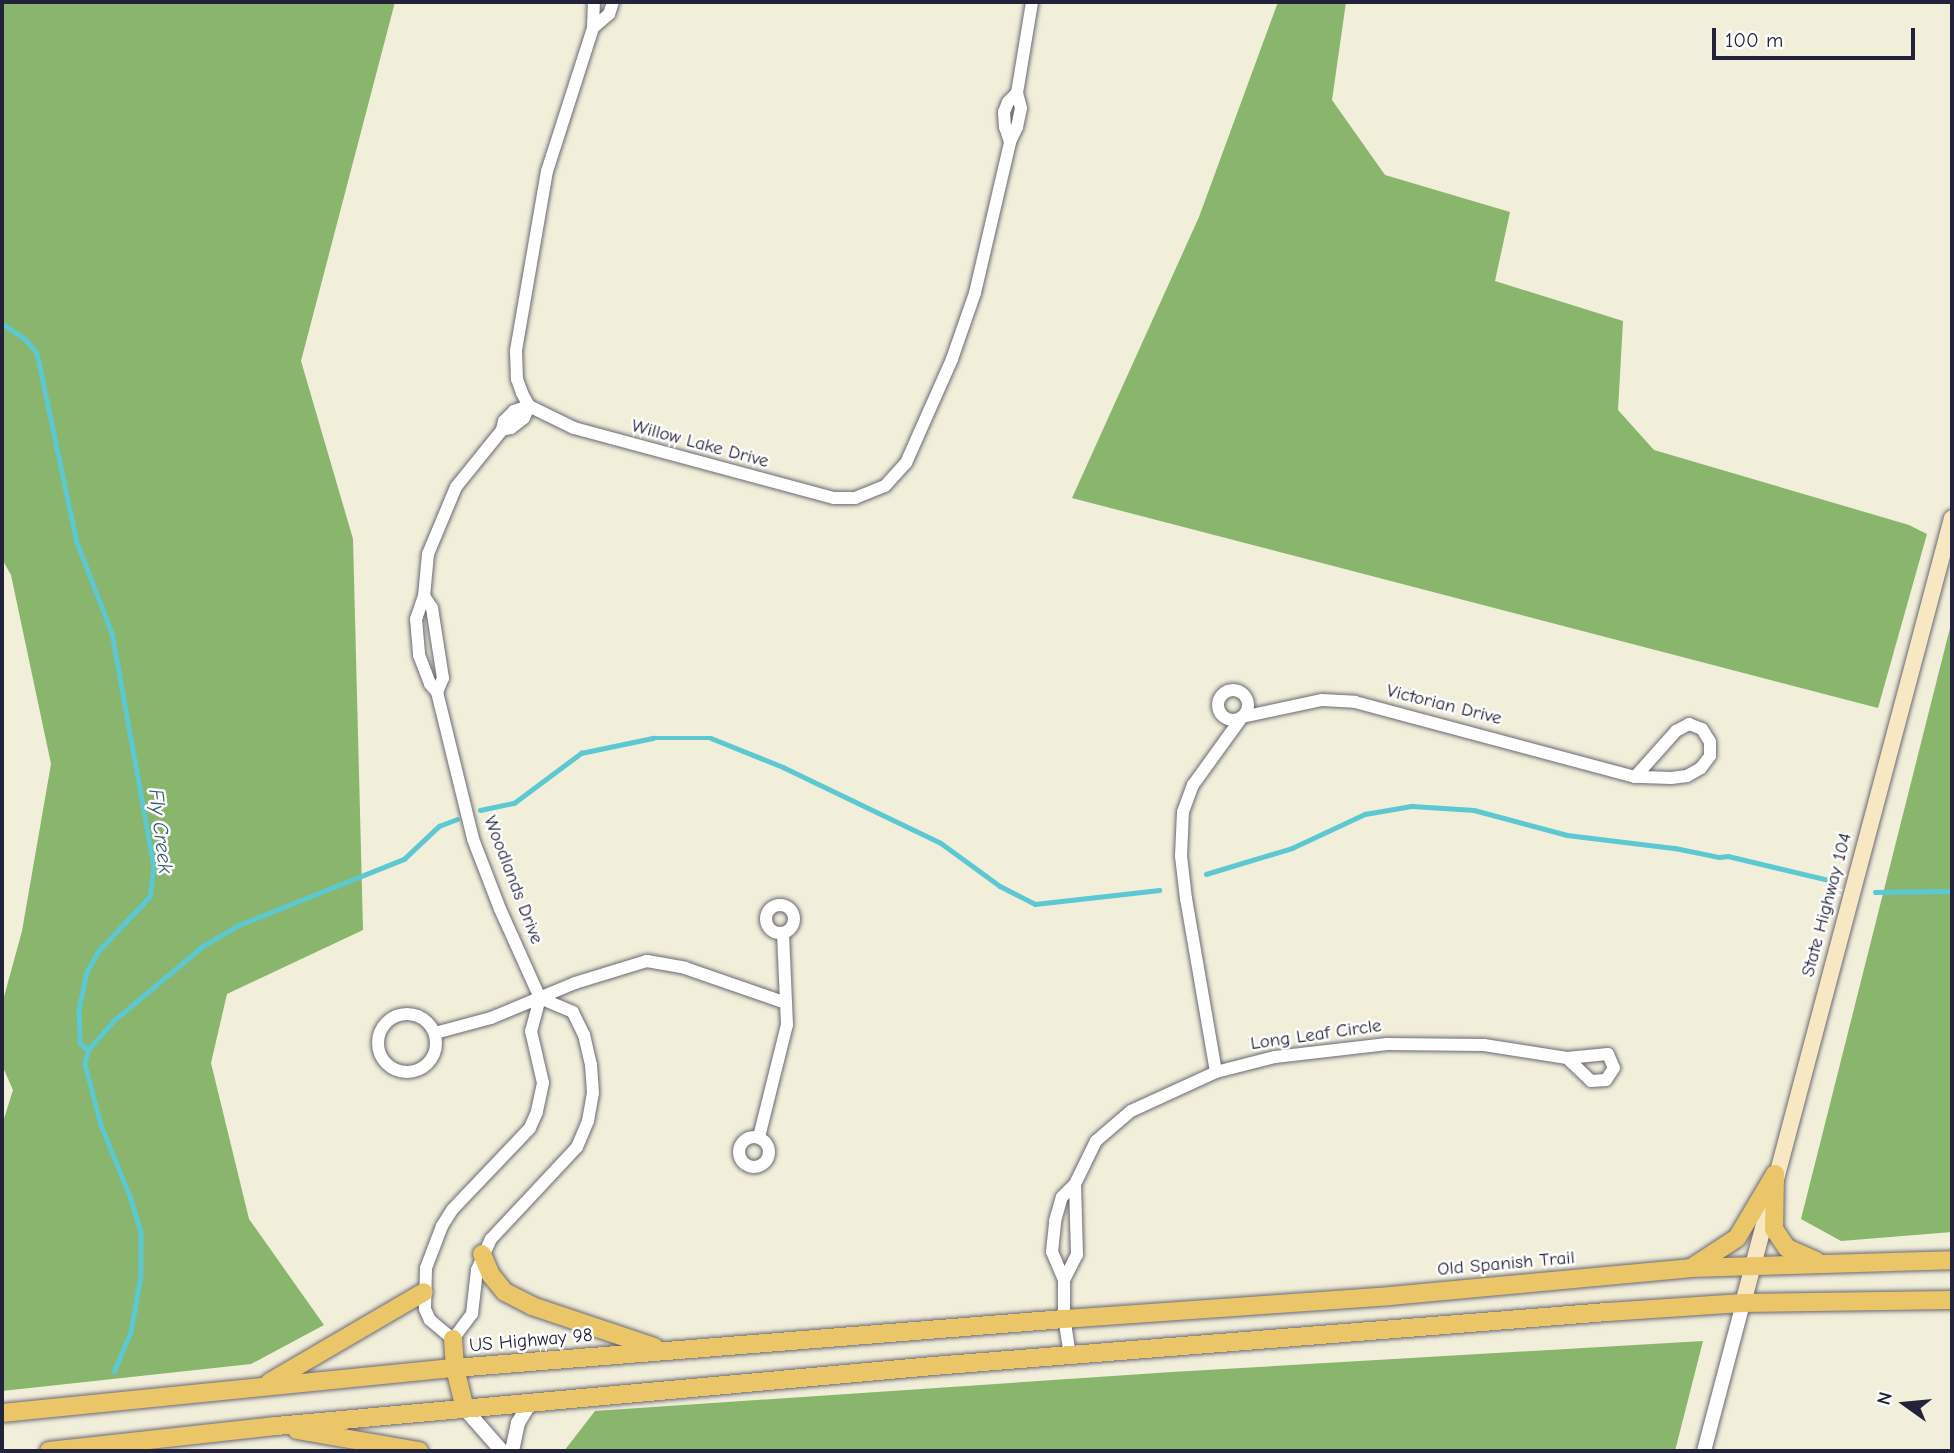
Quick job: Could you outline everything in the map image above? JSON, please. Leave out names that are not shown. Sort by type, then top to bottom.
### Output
[{"type":"main road","name":"State Highway 104","points":[[1743,1303],[1775,1174],[1952,518]]},
{"type":"main road","points":[[1775,1174],[1774,1229],[1787,1248],[1821,1263]]},
{"type":"main road","points":[[1690,1268],[1737,1238],[1775,1174]]},
{"type":"main road","points":[[482,1254],[492,1275],[505,1292],[532,1306],[668,1350]]},
{"type":"main road","name":"Old Spanish Trail","points":[[1064,1319],[1390,1296],[1690,1268],[1752,1264],[1952,1260]]},
{"type":"main road","points":[[263,1386],[424,1292]]},
{"type":"main road","points":[[49,1451],[276,1426],[1070,1355],[1743,1303],[1952,1300]]},
{"type":"main road","name":"US Highway 98","points":[[2,1413],[455,1368],[668,1350],[782,1344],[1064,1319]]},
{"type":"main road","points":[[453,1339],[455,1368],[465,1409]]},
{"type":"main road","points":[[276,1426],[419,1451]]},
{"type":"street","points":[[529,406],[517,379],[516,351],[547,171],[593,28],[594,2]]},
{"type":"street","points":[[593,28],[609,14],[613,2]]},
{"type":"street","name":"Willow Lake Drive","points":[[529,406],[574,428],[808,493],[855,498],[885,486],[906,463],[952,359],[975,293],[1010,142],[1004,127],[1004,112],[1008,102],[1017,93],[1032,2]]},
{"type":"street","name":"Woodlands Drive","points":[[529,406],[514,411],[504,421],[502,430],[456,487],[428,554],[424,596],[416,620],[416,636],[430,684],[437,692],[473,839],[500,909],[540,998]]},
{"type":"street","name":"Woodlands Drive","points":[[424,596],[432,608],[443,678],[437,692]]},
{"type":"street","name":"Victorian Drive","points":[[1216,1072],[1182,869],[1183,813],[1199,777],[1242,718],[1322,700],[1355,702],[1634,777],[1687,776],[1701,768],[1710,756],[1710,742],[1702,729],[1689,724],[1676,731],[1634,777]]},
{"type":"street","points":[[759,1137],[786,1025],[783,933]]},
{"type":"street","points":[[435,1033],[491,1018],[620,967],[647,961],[685,968],[786,1003]]},
{"type":"street","points":[[540,998],[573,1012],[584,1035],[591,1065],[593,1093],[588,1121],[577,1147],[491,1239],[482,1254],[472,1314],[453,1339],[430,1321],[425,1309],[426,1268],[442,1226],[530,1128],[537,1112],[543,1083],[531,1031],[540,998]]},
{"type":"street","points":[[405,1014],[423,1018],[435,1033],[434,1052],[430,1060],[414,1071],[396,1069],[388,1064],[379,1048],[382,1029],[387,1021],[405,1014]]},
{"type":"street","name":"Long Leaf Circle","points":[[1070,1355],[1064,1319],[1064,1280],[1054,1260],[1053,1236],[1062,1197],[1075,1184],[1096,1141],[1131,1111],[1216,1072],[1275,1056],[1387,1044],[1484,1045],[1567,1058]]},
{"type":"street","name":"Long Leaf Circle","points":[[1064,1280],[1077,1255],[1075,1184]]},
{"type":"street","points":[[1704,1451],[1743,1303]]},
{"type":"street","points":[[512,1451],[519,1423],[529,1405]]},
{"type":"street","points":[[465,1409],[502,1451]]},
{"type":"green space","points":[[2,2],[395,2],[301,361],[353,539],[363,930],[227,994],[211,1063],[249,1219],[324,1325],[251,1364],[2,1391],[2,1125],[13,1090],[2,1065],[2,1004],[22,931],[51,764],[11,575],[2,559]]},
{"type":"green space","points":[[1278,2],[1346,2],[1332,100],[1385,175],[1510,212],[1495,281],[1623,321],[1618,410],[1654,450],[1909,525],[1927,534],[1878,708],[1072,498],[1199,217]]},
{"type":"green space","points":[[1952,620],[1952,1232],[1841,1241],[1801,1219]]},
{"type":"green space","points":[[1703,1341],[1675,1451],[564,1451],[595,1411],[1172,1372]]},
{"type":"waterway","name":"Fly Creek","points":[[2,323],[25,339],[37,353],[77,542],[112,633],[154,866],[150,897],[99,951],[87,972],[79,1010],[80,1043],[88,1050],[85,1064],[101,1125],[130,1196],[141,1232],[141,1276],[131,1332],[114,1372]]},
{"type":"waterway","points":[[480,810],[514,803],[581,753],[653,738],[711,738],[783,767],[941,843],[1000,886],[1035,904],[1159,890]]},
{"type":"waterway","points":[[1206,874],[1292,848],[1365,814],[1412,806],[1474,810],[1567,835],[1675,848],[1719,857],[1728,856],[1833,881]]},
{"type":"waterway","points":[[88,1050],[112,1022],[203,946],[239,925],[404,859],[439,826],[457,819]]},
{"type":"waterway","points":[[1875,892],[1952,891]]}]
